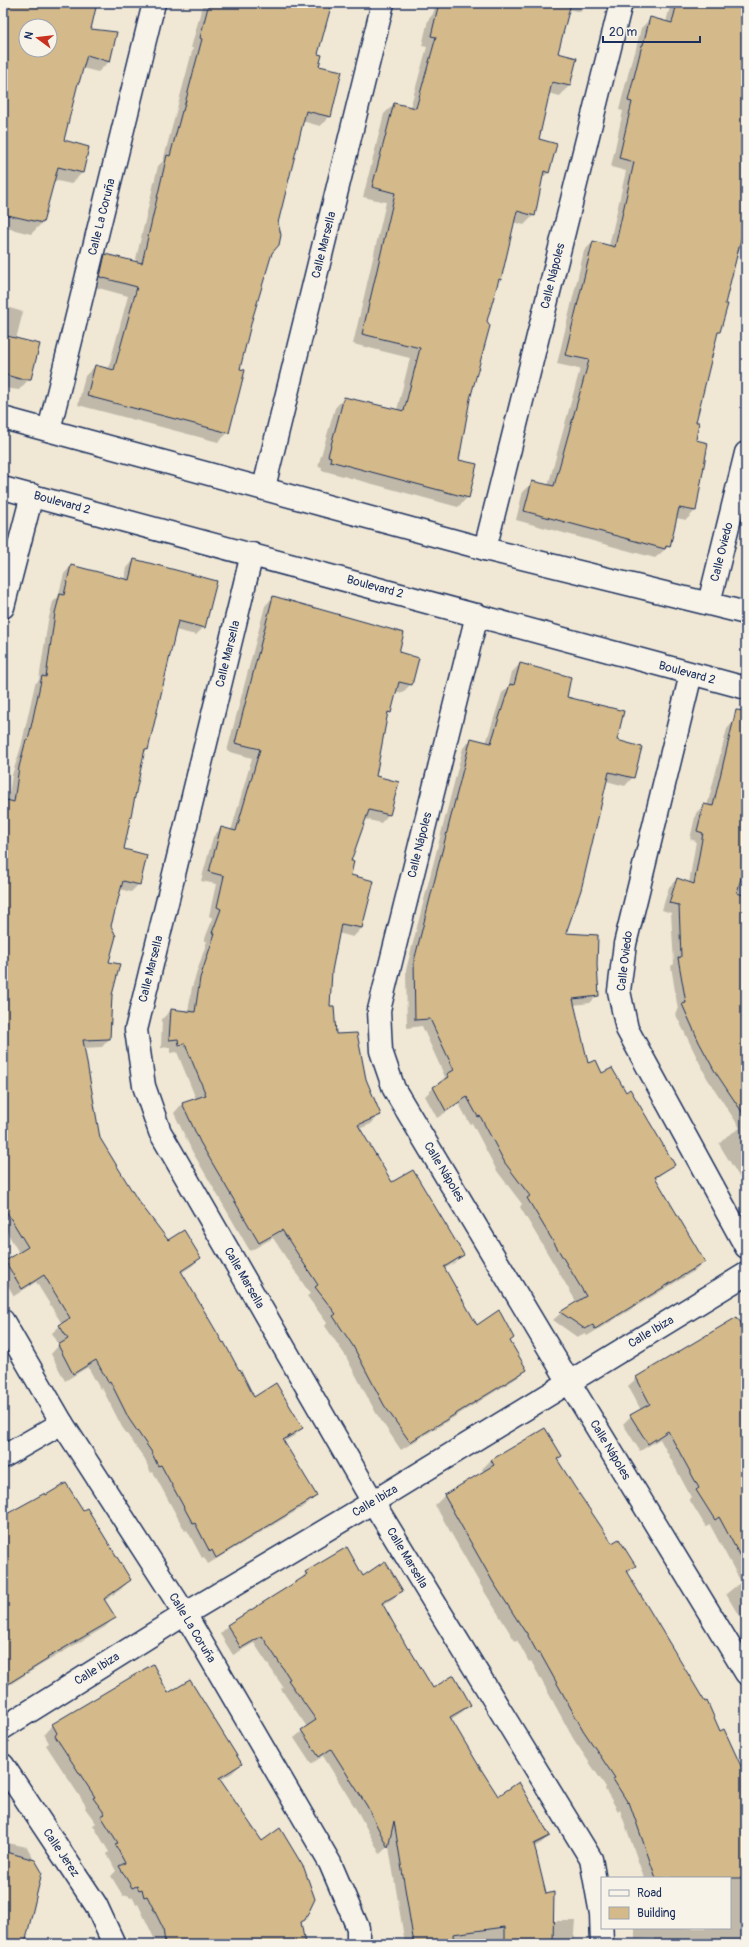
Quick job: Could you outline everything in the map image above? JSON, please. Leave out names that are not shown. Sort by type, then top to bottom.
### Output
[{"type":"street","name":"Calle La Coruña","points":[[50,430],[154,3]]},
{"type":"street","name":"Calle Marsella","points":[[264,488],[383,3]]},
{"type":"street","name":"Calle Nápoles","points":[[485,549],[621,3]]},
{"type":"street","points":[[3,418],[485,549],[746,613]]},
{"type":"street","name":"Calle Oviedo","points":[[709,603],[746,453]]},
{"type":"street","name":"Boulevard 2","points":[[3,488],[746,688]]},
{"type":"street","points":[[3,607],[32,495]]},
{"type":"street","name":"Calle Marsella","points":[[252,554],[136,1030],[144,1086],[160,1132],[374,1502],[591,1859],[601,1914]]},
{"type":"street","name":"Calle Nápoles","points":[[477,615],[379,1010],[381,1050],[394,1089],[569,1382],[746,1673]]},
{"type":"street","name":"Calle Oviedo","points":[[691,674],[625,944],[619,991],[627,1029],[746,1247]]},
{"type":"street","name":"Calle Ibiza","points":[[3,1728],[185,1614],[374,1502],[746,1274]]},
{"type":"street","name":"Calle La Coruña","points":[[3,1321],[62,1423],[185,1614],[330,1863],[358,1928],[358,1944]]},
{"type":"street","points":[[3,1457],[62,1423]]},
{"type":"street","name":"Calle Jerez","points":[[3,1765],[96,1905],[114,1944]]},
{"type":"street","name":"Calle Marsella","points":[[602,1929],[602,1944]]},
{"type":"building","points":[[3,3],[97,3],[91,29],[117,32],[110,62],[87,55],[78,83],[64,140],[89,147],[83,173],[58,167],[43,223],[3,214]]},
{"type":"building","points":[[209,3],[332,3],[318,54],[322,55],[319,66],[342,71],[331,117],[306,111],[278,223],[281,235],[279,245],[272,253],[252,320],[240,369],[245,370],[229,433],[87,396],[95,365],[114,370],[137,287],[100,277],[105,254],[142,263],[167,155],[170,156],[183,111],[202,39],[200,38]]},
{"type":"building","points":[[439,3],[571,3],[558,53],[577,58],[570,86],[552,82],[539,139],[557,144],[549,173],[544,171],[535,216],[517,211],[501,280],[499,279],[487,321],[490,326],[470,399],[459,460],[477,464],[469,498],[330,461],[331,457],[328,456],[344,397],[404,411],[420,348],[362,334],[395,193],[372,187],[394,103],[416,108],[436,37],[431,36]]},
{"type":"building","points":[[677,3],[746,3],[746,219],[725,304],[728,304],[720,332],[718,332],[696,422],[699,422],[696,440],[708,443],[696,511],[679,508],[670,547],[666,546],[665,549],[524,511],[532,481],[554,486],[589,360],[565,355],[593,241],[615,247],[634,162],[619,158],[632,102],[628,101],[650,17],[672,23]]},
{"type":"building","points":[[3,335],[40,344],[31,379],[20,379],[3,374]]},
{"type":"building","points":[[134,559],[217,581],[205,628],[178,621],[148,750],[145,749],[124,849],[147,855],[140,885],[123,881],[111,926],[116,936],[109,962],[120,964],[112,995],[110,1039],[83,1040],[100,1138],[137,1199],[168,1240],[184,1230],[201,1258],[181,1271],[223,1343],[224,1342],[239,1370],[240,1369],[254,1397],[276,1383],[303,1428],[283,1440],[317,1496],[216,1558],[212,1550],[210,1552],[195,1523],[193,1524],[161,1465],[158,1466],[151,1451],[129,1419],[110,1381],[108,1382],[96,1360],[73,1374],[58,1345],[68,1339],[59,1325],[70,1318],[44,1275],[22,1289],[5,1261],[28,1247],[3,1206],[3,799],[14,802],[19,767],[26,740],[28,741],[42,676],[46,677],[55,613],[60,594],[64,595],[71,565],[129,580]]},
{"type":"building","points":[[273,596],[404,633],[399,652],[419,658],[412,685],[399,682],[391,713],[388,712],[376,776],[399,782],[390,815],[369,810],[351,861],[354,861],[351,875],[374,881],[362,928],[341,924],[332,971],[330,1006],[334,1006],[336,1034],[357,1033],[366,1079],[381,1115],[358,1125],[392,1182],[413,1170],[464,1255],[444,1267],[477,1325],[499,1310],[514,1338],[510,1341],[527,1370],[410,1442],[384,1405],[353,1346],[333,1316],[336,1314],[315,1287],[318,1285],[282,1230],[259,1243],[200,1142],[182,1103],[206,1095],[185,1044],[179,1045],[178,1039],[169,1040],[171,1009],[195,1012],[200,978],[215,933],[212,933],[221,909],[217,907],[224,876],[209,872],[221,827],[236,831],[260,749],[235,743]]},
{"type":"building","points":[[520,663],[571,677],[567,697],[624,711],[617,740],[642,747],[634,778],[609,772],[581,890],[566,933],[598,935],[597,965],[599,996],[573,999],[588,1063],[596,1060],[602,1073],[612,1068],[626,1092],[630,1089],[675,1165],[655,1177],[705,1262],[595,1329],[593,1325],[585,1329],[560,1312],[586,1296],[527,1198],[530,1196],[505,1163],[480,1116],[478,1117],[467,1097],[446,1111],[433,1087],[449,1077],[447,1074],[454,1070],[430,1019],[415,1020],[414,961],[471,738],[491,743],[510,684],[514,685]]},
{"type":"building","points":[[736,710],[746,711],[746,859],[737,893],[746,896],[746,1118],[714,1070],[699,1042],[682,1004],[686,1003],[678,958],[681,957],[679,905],[669,903],[677,878],[694,884],[703,833],[697,831],[704,804],[713,806]]},
{"type":"building","points":[[737,1317],[746,1331],[746,1567],[719,1517],[715,1520],[696,1490],[699,1488],[668,1431],[648,1444],[630,1415],[650,1404],[636,1377]]},
{"type":"building","points":[[545,1428],[562,1456],[557,1459],[574,1486],[612,1543],[619,1539],[636,1566],[626,1571],[705,1702],[707,1701],[720,1731],[724,1729],[746,1777],[746,1878],[656,1877],[629,1802],[628,1803],[613,1779],[615,1778],[583,1730],[540,1653],[538,1654],[526,1632],[493,1582],[444,1495],[494,1465],[491,1460]]},
{"type":"building","points":[[66,1483],[83,1510],[87,1508],[131,1580],[104,1599],[116,1618],[47,1658],[48,1659],[3,1687],[3,1516],[45,1493],[46,1495]]},
{"type":"building","points":[[347,1547],[363,1576],[385,1561],[403,1591],[382,1603],[408,1649],[409,1648],[433,1688],[454,1675],[471,1705],[450,1717],[479,1766],[498,1796],[519,1782],[550,1836],[534,1844],[546,1894],[554,1892],[553,1944],[505,1944],[505,1927],[453,1934],[454,1944],[414,1944],[394,1821],[388,1848],[367,1806],[331,1749],[319,1757],[301,1730],[316,1720],[288,1680],[290,1679],[262,1636],[241,1648],[227,1625],[307,1575],[305,1572]]},
{"type":"building","points":[[153,1664],[168,1693],[190,1680],[242,1764],[219,1778],[262,1841],[280,1828],[304,1868],[315,1899],[305,1920],[301,1922],[305,1944],[165,1944],[163,1928],[147,1896],[144,1897],[142,1889],[139,1890],[137,1886],[132,1888],[119,1866],[125,1863],[115,1844],[118,1843],[101,1816],[105,1814],[93,1798],[95,1797],[55,1736],[57,1733],[52,1724]]},
{"type":"building","points":[[3,1851],[35,1860],[42,1872],[25,1944],[3,1944]]}]
